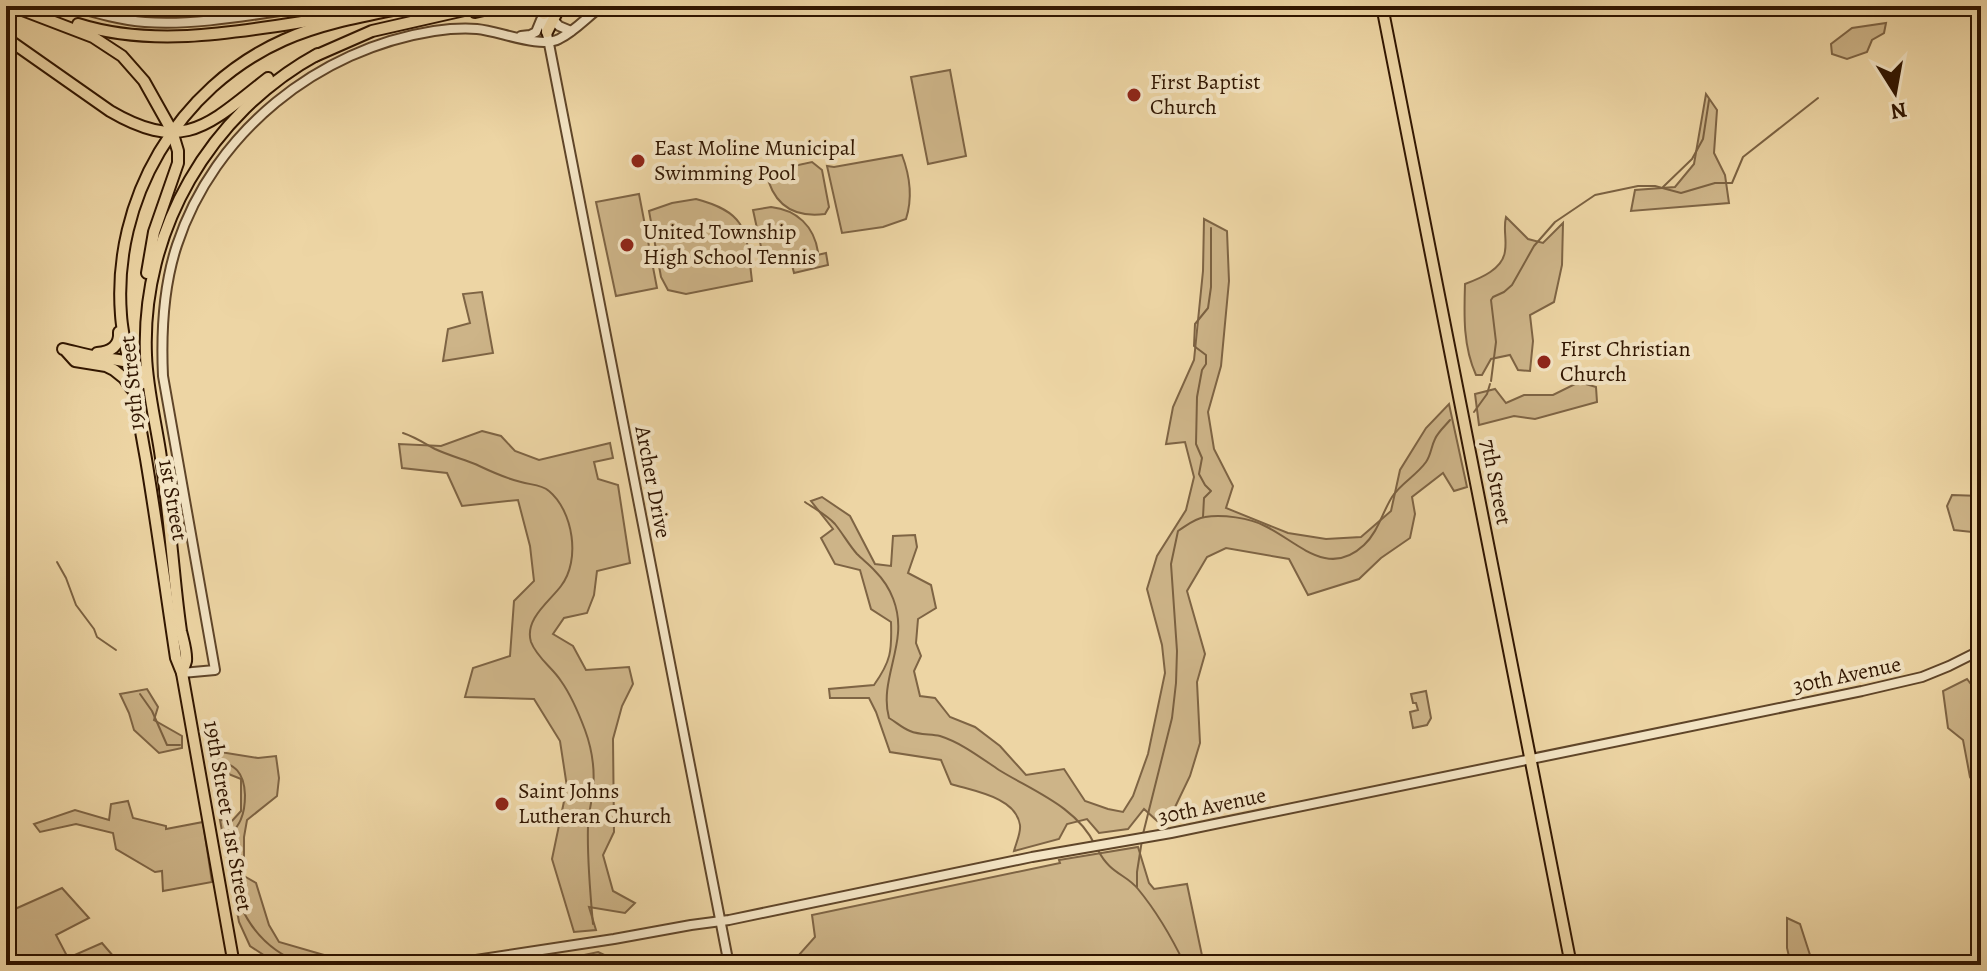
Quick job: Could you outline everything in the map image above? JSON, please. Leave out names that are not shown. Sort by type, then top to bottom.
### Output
[{"type":"main road","points":[[15,6],[125,35],[162,37],[240,31],[400,6]]},
{"type":"main road","points":[[15,6],[84,33],[113,49],[130,63],[144,81],[172,131],[178,163],[151,246],[146,282],[147,323]]},
{"type":"main road","points":[[172,131],[210,88],[260,52],[315,29],[413,6]]},
{"type":"main road","points":[[6,38],[119,116],[147,127],[172,131],[197,129],[210,123],[275,73],[362,35],[482,6]]},
{"type":"main road","points":[[410,22],[502,6]]},
{"type":"main road","points":[[548,38],[543,11],[560,6]]},
{"type":"main road","name":"7th Street","points":[[1382,6],[1571,965]]},
{"type":"main road","name":"19th Street","points":[[182,673],[186,661],[168,507],[149,391],[146,343],[151,285],[164,235],[183,191],[216,141],[254,99],[318,54]]},
{"type":"main road","name":"1st Street","points":[[172,131],[139,192],[124,247],[120,287],[121,316],[162,552],[176,658],[182,673]]},
{"type":"main road","points":[[85,354],[111,350],[119,341],[118,265],[124,233],[130,220]]},
{"type":"main road","points":[[66,351],[84,360],[121,364],[140,356],[146,343]]},
{"type":"main road","points":[[134,395],[124,378],[114,370],[75,361],[63,349],[129,362],[138,367],[162,467]]},
{"type":"main road","name":"19th Street - 1st Street","points":[[182,673],[234,965]]},
{"type":"street","points":[[71,6],[117,18],[155,22],[315,6]]},
{"type":"street","points":[[548,38],[559,40],[602,6]]},
{"type":"street","points":[[511,36],[536,32],[543,11],[559,26],[571,31]]},
{"type":"street","name":"19th Street","points":[[182,673],[215,670],[163,376],[161,342],[166,292],[177,245],[189,212],[210,176],[239,137],[273,103],[322,70],[377,47],[432,32],[476,29],[538,43],[548,38]]},
{"type":"street","name":"Archer Drive","points":[[548,38],[729,965]]},
{"type":"street","name":"30th Avenue","points":[[443,965],[721,921],[1046,854],[1171,833],[1913,680],[1981,650]]},
{"type":"street","points":[[6,956],[22,965]]},
{"type":"shaded area","points":[[1886,23],[1884,33],[1872,40],[1867,52],[1847,59],[1832,54],[1831,44],[1852,28]]},
{"type":"shaded area","points":[[950,70],[966,156],[928,164],[911,77]]},
{"type":"shaded area","points":[[1706,94],[1717,110],[1714,153],[1725,175],[1729,203],[1631,211],[1635,190],[1675,187],[1694,164]]},
{"type":"shaded area","points":[[902,155],[910,187],[906,219],[883,227],[842,233],[827,166]]},
{"type":"shaded area","points":[[812,162],[822,170],[829,207],[825,214],[803,214],[786,207],[774,193],[766,172]]},
{"type":"shaded area","name":"United Township High School Tennis","points":[[639,194],[657,288],[616,296],[596,202]]},
{"type":"shaded area","points":[[696,199],[726,211],[742,227],[752,281],[686,294],[668,290],[661,277],[649,211]]},
{"type":"shaded area","points":[[771,207],[789,212],[803,221],[813,234],[818,252],[771,262],[763,256],[753,210]]},
{"type":"shaded area","points":[[1506,217],[1528,239],[1543,243],[1563,223],[1562,265],[1554,302],[1530,315],[1533,341],[1530,371],[1518,370],[1510,355],[1491,359],[1482,375],[1476,375],[1467,342],[1465,284],[1484,276],[1500,263],[1505,251]]},
{"type":"shaded area","points":[[1204,219],[1227,231],[1229,281],[1221,366],[1208,412],[1214,449],[1233,486],[1226,508],[1288,533],[1326,539],[1361,537],[1391,511],[1400,470],[1426,428],[1449,404],[1467,487],[1454,491],[1443,473],[1412,497],[1415,514],[1410,538],[1381,558],[1359,579],[1308,595],[1289,559],[1226,548],[1207,557],[1187,591],[1205,654],[1197,682],[1200,743],[1190,776],[1165,828],[1144,809],[1128,829],[1099,833],[1087,819],[1067,824],[1059,839],[1014,851],[1020,825],[1011,808],[992,797],[951,784],[941,760],[890,752],[869,698],[830,698],[829,689],[874,685],[889,655],[891,622],[871,609],[860,570],[835,564],[821,538],[833,529],[811,501],[822,497],[850,516],[875,564],[891,566],[893,536],[915,535],[917,547],[908,573],[931,585],[936,608],[918,619],[916,643],[921,656],[914,671],[920,696],[935,698],[950,717],[975,727],[1000,746],[1026,775],[1064,769],[1085,801],[1123,812],[1133,796],[1148,754],[1165,673],[1162,645],[1147,589],[1157,556],[1186,510],[1194,477],[1185,442],[1166,444],[1173,407],[1194,360],[1203,271]]},
{"type":"shaded area","points":[[826,253],[828,265],[794,273],[791,261]]},
{"type":"shaded area","points":[[482,292],[493,353],[443,361],[448,329],[470,323],[463,294]]},
{"type":"shaded area","points":[[1579,382],[1596,387],[1597,402],[1535,419],[1514,416],[1479,425],[1475,394],[1495,389],[1506,403],[1524,395],[1553,395]]},
{"type":"shaded area","points":[[482,431],[501,436],[515,451],[539,460],[610,443],[613,458],[594,462],[598,479],[618,485],[630,563],[597,571],[594,595],[587,613],[564,618],[553,634],[573,646],[586,670],[629,667],[633,684],[622,706],[613,739],[614,832],[603,855],[613,891],[635,903],[625,913],[589,907],[596,930],[574,932],[552,859],[567,787],[560,741],[534,699],[465,697],[473,668],[510,656],[514,601],[534,581],[530,546],[518,500],[462,506],[447,473],[402,468],[399,444],[441,446]]},
{"type":"shaded area","points":[[1952,495],[1981,496],[1981,533],[1954,530],[1947,506]]},
{"type":"shaded area","points":[[1981,660],[1981,794],[1970,777],[1963,740],[1948,728],[1943,691],[1967,679],[1977,692],[1972,665]]},
{"type":"shaded area","points":[[147,689],[158,707],[154,720],[182,736],[182,748],[159,753],[134,730],[120,694]]},
{"type":"shaded area","points":[[1426,691],[1431,718],[1427,725],[1413,728],[1410,712],[1418,710],[1411,694]]},
{"type":"shaded area","points":[[214,751],[258,758],[276,756],[279,778],[277,796],[247,820],[244,876],[256,883],[269,925],[279,942],[324,955],[342,965],[279,965],[250,946],[239,922],[220,820],[232,821],[241,811],[241,779],[221,771]]},
{"type":"shaded area","points":[[128,801],[133,818],[166,826],[166,829],[203,822],[212,882],[163,891],[162,871],[155,872],[116,849],[113,833],[76,824],[40,832],[34,824],[75,810],[109,820],[111,804]]},
{"type":"shaded area","points":[[1138,847],[1149,883],[1154,889],[1187,884],[1204,965],[790,965],[815,937],[812,915],[1060,863],[1059,860]]},
{"type":"shaded area","points":[[62,888],[89,918],[56,935],[68,958],[102,943],[114,957],[115,965],[30,965],[6,949],[6,913]]},
{"type":"shaded area","points":[[1787,918],[1800,924],[1810,955],[1823,965],[1791,965],[1787,948]]},
{"type":"shaded area","points":[[598,952],[613,959],[612,965],[542,964]]},
{"type":"waterway","points":[[1491,381],[1496,342],[1491,300],[1512,285],[1534,246],[1555,222],[1595,195],[1638,186],[1655,186],[1681,193],[1715,183],[1732,183],[1743,157],[1818,98]]},
{"type":"waterway","points":[[1663,187],[1692,159],[1703,139],[1709,100]]},
{"type":"waterway","points":[[1203,517],[1204,498],[1211,491],[1199,474],[1202,458],[1196,444],[1197,397],[1206,355],[1194,346],[1195,324],[1208,308],[1211,228]]},
{"type":"waterway","points":[[1474,412],[1490,384]]},
{"type":"waterway","points":[[1143,834],[1172,718],[1177,651],[1171,564],[1178,531],[1201,518],[1236,517],[1265,526],[1313,554],[1338,559],[1351,555],[1369,540],[1392,497],[1426,462],[1436,436],[1450,420]]},
{"type":"waterway","points":[[403,433],[503,476],[546,489],[557,500],[569,523],[572,550],[567,575],[539,611],[530,634],[534,648],[558,676],[571,698],[591,752],[594,782],[588,822],[588,851],[593,924]]},
{"type":"waterway","points":[[805,502],[835,524],[890,591],[898,615],[898,633],[888,686],[889,718],[913,732],[940,736],[956,743],[1053,801],[1077,820],[1095,845]]},
{"type":"waterway","points":[[57,562],[76,605],[97,637],[116,650]]},
{"type":"waterway","points":[[140,694],[152,711],[167,745],[180,745]]},
{"type":"waterway","points":[[208,754],[239,772],[244,785],[243,813],[227,848],[234,886],[245,916],[275,950],[305,965]]},
{"type":"waterway","points":[[1978,762],[1981,769]]},
{"type":"waterway","points":[[1137,887],[1142,840]]},
{"type":"waterway","points":[[1098,850],[1108,864],[1145,898],[1185,965]]},
{"type":"waterway","points":[[580,965],[587,955]]},
{"type":"place","name":"First Baptist Church","points":[[1134,95]]},
{"type":"place","name":"East Moline Municipal Swimming Pool","points":[[638,161]]},
{"type":"place","name":"United Township High School Tennis","points":[[627,245]]},
{"type":"place","name":"First Christian Church","points":[[1544,362]]},
{"type":"place","name":"Saint Johns Lutheran Church","points":[[502,804]]}]
